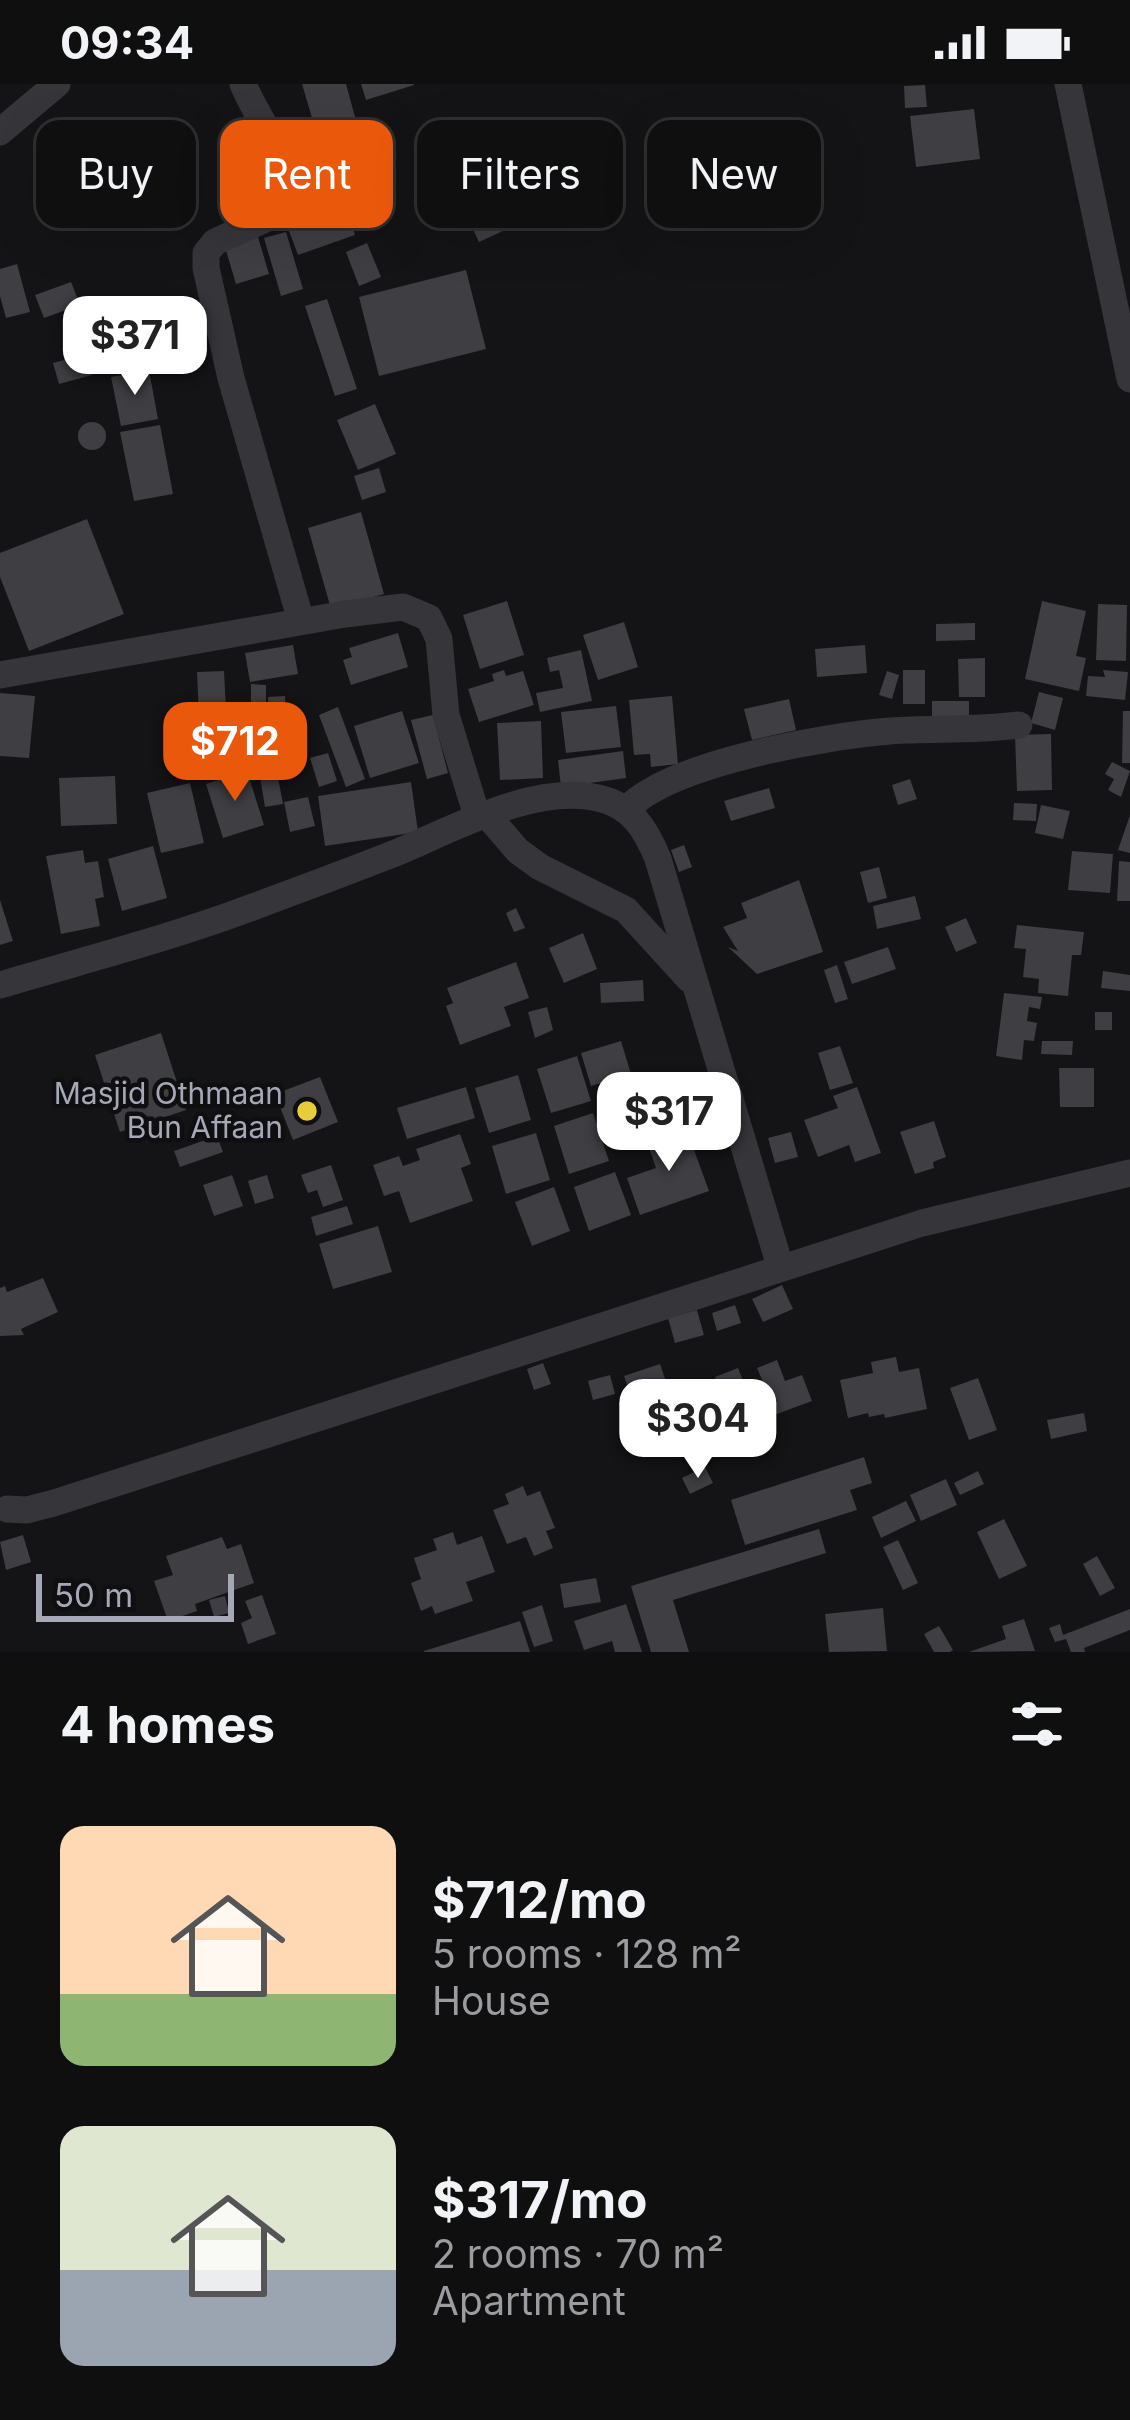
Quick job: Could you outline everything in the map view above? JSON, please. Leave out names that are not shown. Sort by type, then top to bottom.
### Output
[{"type":"street","points":[[0,132],[57,84]]},
{"type":"street","points":[[243,84],[297,185],[300,203],[215,242],[206,253],[206,268],[231,378],[301,621]]},
{"type":"street","points":[[1068,84],[1130,379]]},
{"type":"street","points":[[0,675],[404,607],[429,618],[439,639],[446,715],[482,815],[539,867],[626,910],[697,988]]},
{"type":"street","points":[[627,809],[641,794],[677,777],[809,744],[892,731],[981,731],[1019,724]]},
{"type":"street","points":[[0,985],[249,909],[482,815],[564,796],[597,798],[627,809],[648,832],[780,1266]]},
{"type":"street","points":[[7,1509],[54,1503],[922,1222],[1130,1173]]},
{"type":"building","points":[[302,84],[346,84],[356,120],[313,120]]},
{"type":"building","points":[[361,84],[414,84],[414,85],[366,100]]},
{"type":"building","points":[[925,85],[927,107],[905,108],[904,86]]},
{"type":"building","points":[[974,109],[980,159],[916,167],[910,116]]},
{"type":"building","points":[[288,228],[353,228],[355,235],[298,255]]},
{"type":"building","points":[[472,228],[509,228],[479,242]]},
{"type":"building","points":[[286,232],[303,289],[281,296],[264,238]]},
{"type":"building","points":[[258,237],[269,274],[236,284],[225,247]]},
{"type":"building","points":[[367,243],[381,277],[359,286],[346,252]]},
{"type":"building","points":[[17,264],[30,312],[6,318],[0,269]]},
{"type":"building","points":[[466,270],[486,349],[379,376],[359,297]]},
{"type":"building","points":[[71,282],[80,305],[44,318],[35,295]]},
{"type":"building","points":[[327,299],[357,389],[335,396],[305,306]]},
{"type":"building","points":[[86,354],[92,375],[59,384],[53,363]]},
{"type":"building","points":[[149,370],[158,419],[121,426],[111,377]]},
{"type":"building","points":[[375,404],[396,454],[358,470],[337,420]]},
{"type":"building","points":[[92,422],[102,426],[106,436],[102,446],[92,450],[82,446],[78,436],[82,426]]},
{"type":"building","points":[[160,425],[173,494],[134,501],[120,432]]},
{"type":"building","points":[[379,468],[386,492],[362,500],[354,476]]},
{"type":"building","points":[[361,512],[384,594],[331,609],[308,528]]},
{"type":"building","points":[[87,519],[124,614],[29,651],[0,577],[0,553]]},
{"type":"building","points":[[507,601],[524,655],[480,669],[463,615]]},
{"type":"building","points":[[1042,601],[1086,611],[1076,656],[1086,658],[1079,691],[1025,679]]},
{"type":"building","points":[[1098,604],[1127,605],[1126,661],[1096,660]]},
{"type":"building","points":[[624,622],[638,667],[598,680],[583,635]]},
{"type":"building","points":[[975,623],[975,640],[936,641],[936,624]]},
{"type":"building","points":[[398,633],[408,667],[351,685],[343,660],[352,657],[349,648]]},
{"type":"building","points":[[293,645],[298,674],[250,682],[245,653]]},
{"type":"building","points":[[865,645],[867,673],[817,677],[815,649]]},
{"type":"building","points":[[581,650],[592,701],[540,712],[536,693],[563,688],[559,670],[550,672],[547,658]]},
{"type":"building","points":[[985,658],[985,697],[959,697],[958,659]]},
{"type":"building","points":[[504,670],[506,676],[523,671],[534,705],[479,722],[468,689],[494,681],[492,674]]},
{"type":"building","points":[[903,670],[925,670],[925,704],[903,704]]},
{"type":"building","points":[[1103,670],[1128,672],[1125,700],[1086,696],[1088,676],[1105,677]]},
{"type":"building","points":[[224,671],[226,710],[243,710],[244,738],[200,740],[197,672]]},
{"type":"building","points":[[887,671],[899,675],[892,699],[879,695]]},
{"type":"building","points":[[251,684],[266,685],[266,731],[251,731]]},
{"type":"building","points":[[1039,692],[1063,698],[1055,730],[1031,723]]},
{"type":"building","points":[[0,693],[35,696],[29,758],[0,756]]},
{"type":"building","points":[[285,696],[286,717],[269,717],[268,697]]},
{"type":"building","points":[[672,696],[678,764],[651,767],[650,754],[634,755],[629,700]]},
{"type":"building","points":[[789,699],[796,730],[752,740],[744,709]]},
{"type":"building","points":[[932,701],[969,701],[969,719],[932,719]]},
{"type":"building","points":[[616,706],[621,747],[566,753],[561,712]]},
{"type":"building","points":[[338,707],[365,779],[346,787],[319,715]]},
{"type":"building","points":[[402,711],[419,763],[370,778],[354,726]]},
{"type":"building","points":[[1123,711],[1130,711],[1130,763],[1122,763]]},
{"type":"building","points":[[433,715],[448,773],[427,779],[411,720]]},
{"type":"building","points":[[541,721],[543,778],[500,780],[497,723]]},
{"type":"building","points":[[1051,734],[1052,790],[1017,791],[1015,735]]},
{"type":"building","points":[[623,751],[626,778],[561,787],[558,760]]},
{"type":"building","points":[[328,753],[337,781],[319,787],[310,758]]},
{"type":"building","points":[[274,756],[283,804],[265,807],[257,759]]},
{"type":"building","points":[[1112,762],[1130,771],[1121,797],[1108,790],[1114,779],[1105,774]]},
{"type":"building","points":[[247,771],[264,825],[223,838],[206,784]]},
{"type":"building","points":[[115,776],[117,824],[61,826],[59,778]]},
{"type":"building","points":[[910,779],[917,799],[898,805],[892,785]]},
{"type":"building","points":[[411,782],[418,832],[325,846],[318,796]]},
{"type":"building","points":[[190,783],[204,843],[161,853],[147,793]]},
{"type":"building","points":[[769,788],[775,808],[731,821],[724,801]]},
{"type":"building","points":[[308,797],[315,826],[290,832],[284,802]]},
{"type":"building","points":[[1014,803],[1037,804],[1036,821],[1013,820]]},
{"type":"building","points":[[1041,805],[1070,811],[1063,839],[1035,833]]},
{"type":"building","points":[[1130,815],[1130,853],[1118,850]]},
{"type":"building","points":[[684,845],[692,867],[679,872],[671,850]]},
{"type":"building","points":[[153,846],[167,898],[122,911],[108,859]]},
{"type":"building","points":[[83,850],[85,863],[98,861],[104,897],[95,899],[100,926],[61,934],[46,856]]},
{"type":"building","points":[[1072,851],[1113,854],[1110,893],[1068,890]]},
{"type":"building","points":[[1119,861],[1130,862],[1130,901],[1117,901]]},
{"type":"building","points":[[879,867],[887,898],[868,903],[860,872]]},
{"type":"building","points":[[799,880],[823,952],[757,974],[728,947],[738,951],[723,927],[747,918],[741,903]]},
{"type":"building","points":[[915,896],[921,919],[877,929],[873,906]]},
{"type":"building","points":[[0,900],[13,941],[0,945]]},
{"type":"building","points":[[516,908],[525,928],[514,932],[506,913]]},
{"type":"building","points":[[966,918],[977,943],[956,952],[945,927]]},
{"type":"building","points":[[1017,925],[1084,932],[1081,955],[1072,955],[1068,996],[1038,993],[1039,979],[1023,977],[1026,949],[1014,948]]},
{"type":"building","points":[[583,933],[597,969],[564,983],[549,948]]},
{"type":"building","points":[[888,947],[896,969],[852,984],[844,962]]},
{"type":"building","points":[[516,962],[529,998],[504,1007],[511,1026],[460,1045],[446,1006],[453,1003],[447,988]]},
{"type":"building","points":[[837,965],[848,999],[835,1003],[824,970]]},
{"type":"building","points":[[1103,971],[1130,975],[1130,991],[1101,988]]},
{"type":"building","points":[[643,980],[644,1001],[601,1003],[600,983]]},
{"type":"building","points":[[1004,993],[1042,997],[1040,1009],[1029,1007],[1027,1021],[1037,1023],[1034,1041],[1024,1040],[1022,1060],[996,1056]]},
{"type":"building","points":[[547,1007],[553,1030],[535,1038],[528,1012]]},
{"type":"building","points":[[1095,1012],[1112,1012],[1112,1030],[1095,1030]]},
{"type":"building","points":[[161,1033],[186,1110],[120,1132],[95,1055]]},
{"type":"building","points":[[621,1041],[631,1074],[591,1086],[581,1053]]},
{"type":"building","points":[[1042,1041],[1073,1041],[1072,1055],[1041,1054]]},
{"type":"building","points":[[840,1046],[853,1083],[830,1090],[818,1053]]},
{"type":"building","points":[[577,1056],[591,1101],[551,1113],[537,1069]]},
{"type":"building","points":[[1059,1068],[1094,1068],[1094,1107],[1060,1107]]},
{"type":"building","points":[[518,1075],[531,1120],[489,1133],[475,1088]]},
{"type":"building","points":[[320,1077],[338,1122],[293,1140],[275,1094]]},
{"type":"building","points":[[466,1087],[475,1118],[407,1139],[397,1108]]},
{"type":"building","points":[[857,1087],[881,1153],[855,1162],[849,1145],[818,1157],[804,1120],[838,1108],[833,1096]]},
{"type":"building","points":[[660,1089],[671,1122],[636,1134],[625,1101]]},
{"type":"building","points":[[593,1113],[609,1161],[569,1174],[554,1126]]},
{"type":"building","points":[[934,1121],[946,1157],[933,1162],[934,1168],[915,1174],[900,1132]]},
{"type":"building","points":[[686,1128],[709,1191],[640,1215],[627,1178],[656,1168],[647,1142]]},
{"type":"building","points":[[791,1132],[798,1157],[775,1163],[768,1138]]},
{"type":"building","points":[[536,1133],[550,1180],[506,1194],[492,1146]]},
{"type":"building","points":[[460,1134],[471,1164],[461,1168],[473,1201],[410,1223],[399,1191],[384,1196],[373,1165],[399,1156],[403,1166],[420,1160],[416,1149]]},
{"type":"building","points":[[217,1136],[223,1152],[180,1167],[174,1151]]},
{"type":"building","points":[[331,1165],[343,1200],[323,1207],[317,1190],[308,1193],[301,1175]]},
{"type":"building","points":[[615,1172],[631,1215],[589,1231],[574,1187]]},
{"type":"building","points":[[232,1175],[243,1206],[214,1216],[203,1185]]},
{"type":"building","points":[[267,1175],[274,1198],[255,1204],[248,1181]]},
{"type":"building","points":[[554,1187],[570,1231],[532,1246],[515,1202]]},
{"type":"building","points":[[347,1206],[353,1224],[316,1236],[311,1217]]},
{"type":"building","points":[[378,1226],[392,1272],[333,1289],[319,1244]]},
{"type":"building","points":[[43,1278],[58,1312],[21,1329],[24,1335],[0,1336],[0,1288],[5,1286],[7,1292]]},
{"type":"building","points":[[782,1285],[793,1309],[763,1322],[752,1299]]},
{"type":"building","points":[[735,1305],[741,1323],[717,1331],[712,1313]]},
{"type":"building","points":[[697,1310],[704,1335],[675,1343],[668,1318]]},
{"type":"building","points":[[896,1357],[899,1372],[919,1368],[927,1409],[885,1418],[868,1413],[848,1418],[840,1380],[873,1373],[871,1362]]},
{"type":"building","points":[[777,1360],[785,1381],[802,1375],[812,1401],[734,1430],[728,1415],[718,1419],[711,1401],[723,1397],[715,1377],[738,1368],[746,1388],[763,1382],[757,1368]]},
{"type":"building","points":[[543,1363],[551,1384],[534,1390],[527,1369]]},
{"type":"building","points":[[660,1364],[677,1413],[641,1425],[624,1376]]},
{"type":"building","points":[[610,1375],[615,1394],[593,1400],[588,1381]]},
{"type":"building","points":[[978,1378],[997,1430],[969,1440],[950,1388]]},
{"type":"building","points":[[1084,1413],[1087,1431],[1051,1439],[1047,1420]]},
{"type":"building","points":[[727,1427],[735,1450],[711,1458],[704,1434]]},
{"type":"building","points":[[864,1457],[872,1483],[850,1490],[857,1510],[745,1545],[731,1500]]},
{"type":"building","points":[[705,1467],[713,1483],[690,1494],[682,1478]]},
{"type":"building","points":[[978,1471],[984,1484],[960,1495],[954,1483]]},
{"type":"building","points":[[946,1479],[957,1505],[921,1521],[910,1495]]},
{"type":"building","points":[[523,1486],[527,1496],[540,1491],[555,1528],[546,1531],[553,1548],[534,1556],[526,1537],[507,1544],[493,1510],[509,1504],[505,1494]]},
{"type":"building","points":[[906,1501],[916,1521],[881,1538],[872,1517]]},
{"type":"building","points":[[1004,1519],[1027,1566],[999,1579],[977,1532]]},
{"type":"building","points":[[819,1529],[826,1553],[673,1600],[689,1652],[651,1652],[631,1586]]},
{"type":"building","points":[[453,1532],[457,1545],[482,1536],[495,1572],[466,1582],[473,1601],[435,1614],[432,1606],[421,1611],[411,1583],[421,1579],[414,1558],[437,1550],[433,1539]]},
{"type":"building","points":[[23,1535],[31,1562],[6,1570],[0,1542]]},
{"type":"building","points":[[222,1537],[227,1549],[241,1544],[254,1583],[195,1604],[197,1611],[168,1621],[154,1581],[173,1575],[166,1556]]},
{"type":"building","points":[[898,1540],[918,1583],[903,1590],[883,1547]]},
{"type":"building","points":[[1097,1556],[1115,1588],[1100,1596],[1083,1564]]},
{"type":"building","points":[[596,1578],[601,1602],[564,1608],[560,1584]]},
{"type":"building","points":[[262,1595],[276,1634],[248,1644],[241,1623],[252,1618],[245,1601]]},
{"type":"building","points":[[225,1596],[229,1613],[214,1617],[209,1600]]},
{"type":"building","points":[[626,1604],[642,1652],[615,1652],[612,1641],[584,1650],[574,1621]]},
{"type":"building","points":[[542,1605],[553,1641],[534,1647],[522,1612]]},
{"type":"building","points":[[883,1608],[887,1651],[829,1652],[825,1614]]},
{"type":"building","points":[[1130,1609],[1130,1630],[1084,1648],[1085,1652],[1071,1652],[1066,1639],[1055,1642],[1049,1628],[1060,1624],[1063,1635]]},
{"type":"building","points":[[1024,1619],[1035,1651],[969,1652],[1006,1639],[1002,1626]]},
{"type":"building","points":[[520,1621],[530,1652],[424,1652],[424,1651]]},
{"type":"building","points":[[939,1626],[950,1652],[934,1652],[924,1634]]},
{"type":"place","name":"Masjid Othmaan Bun Affaan","points":[[307,1111]]}]
